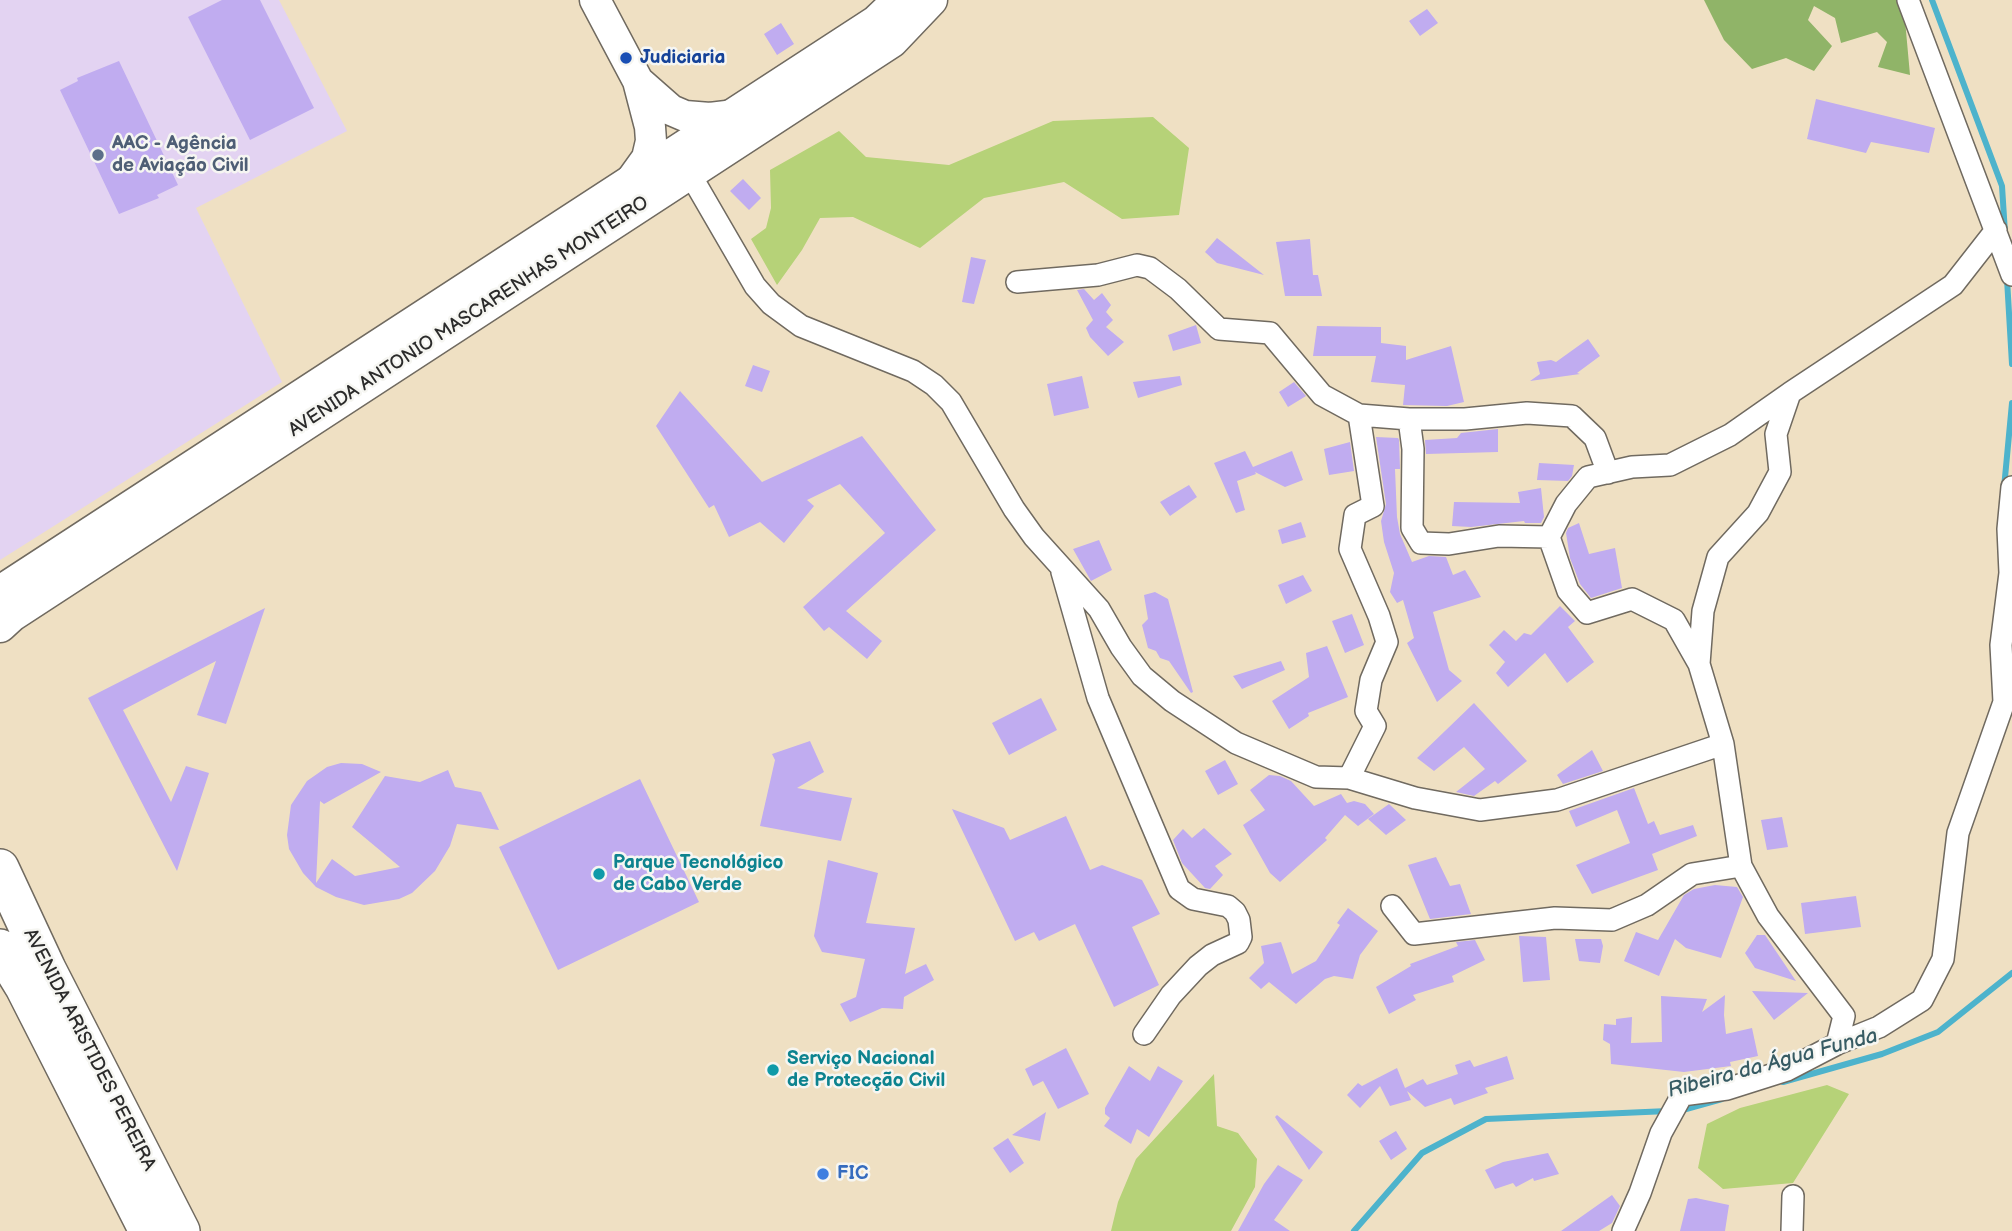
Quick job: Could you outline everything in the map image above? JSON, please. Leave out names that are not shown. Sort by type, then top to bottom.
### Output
[{"type":"highway","name":"AVENIDA ARISTIDES PEREIRA","points":[[0,868],[47,969],[181,1231]]},
{"type":"highway","name":"AVENIDA ARISTIDES PEREIRA","points":[[0,948],[24,988],[148,1231]]},
{"type":"main road","points":[[596,0],[638,82],[650,127],[651,141],[647,158],[629,183]]},
{"type":"main road","name":"AVENIDA ANTONIO MASCARENHAS MONTEIRO","points":[[0,592],[735,115],[876,22],[899,0]]},
{"type":"main road","name":"AVENIDA ANTONIO MASCARENHAS MONTEIRO","points":[[0,626],[12,615],[892,41],[931,0]]},
{"type":"main road","points":[[638,82],[671,110],[685,116],[710,118],[735,115]]},
{"type":"street","points":[[1908,0],[2012,275]]},
{"type":"street","points":[[690,174],[755,286],[771,304],[801,326],[913,371],[934,385],[951,402],[1014,509],[1099,609],[1142,676],[1172,701],[1236,743],[1316,778],[1349,778],[1415,798],[1480,810],[1557,800],[1723,744]]},
{"type":"street","points":[[1837,1044],[1844,1016],[1768,916],[1741,866],[1723,744],[1699,664],[1674,620],[1632,598],[1587,613],[1568,592],[1549,537],[1566,504],[1588,477],[1632,467],[1670,465],[1730,435],[1953,285],[1996,230]]},
{"type":"street","points":[[1017,282],[1098,275],[1137,265],[1150,268],[1178,289],[1219,329],[1270,333],[1322,395],[1359,415],[1409,419],[1465,419],[1527,413],[1572,416],[1595,438],[1608,473]]},
{"type":"street","points":[[1699,664],[1703,611],[1718,557],[1758,513],[1780,472],[1776,434],[1790,393]]},
{"type":"street","points":[[1349,778],[1375,726],[1366,711],[1371,680],[1387,642],[1379,616],[1350,549],[1355,516],[1373,506],[1359,415]]},
{"type":"street","points":[[1409,419],[1413,449],[1412,528],[1422,543],[1449,544],[1499,536],[1549,537]]},
{"type":"street","points":[[1623,1231],[1640,1193],[1661,1133],[1682,1095],[1727,1089],[1787,1070],[1837,1044],[1879,1027],[1922,1000],[1943,958],[1958,833],[2004,702],[2001,645],[2010,573],[2008,529],[2012,487]]},
{"type":"street","points":[[1060,566],[1098,698],[1179,889],[1193,899],[1228,906],[1239,920],[1241,937],[1238,943],[1212,955],[1198,966],[1171,995],[1144,1034]]},
{"type":"street","points":[[1392,906],[1414,934],[1555,918],[1612,920],[1647,905],[1692,874],[1741,866]]},
{"type":"street","points":[[1792,1231],[1793,1196]]},
{"type":"shaded area","points":[[0,0],[279,0],[347,131],[196,208],[282,382],[0,560]]},
{"type":"green space","points":[[1704,0],[1899,0],[1904,9],[1910,75],[1878,67],[1887,42],[1877,32],[1841,43],[1835,18],[1814,6],[1808,20],[1832,46],[1814,71],[1786,58],[1752,69],[1724,40]]},
{"type":"green space","points":[[1153,117],[1189,148],[1179,215],[1122,219],[1064,182],[984,198],[920,248],[853,217],[820,218],[802,250],[777,285],[751,239],[766,228],[771,208],[770,170],[839,131],[866,157],[949,165],[1053,121]]},
{"type":"green space","points":[[1214,1074],[1217,1126],[1238,1133],[1257,1159],[1255,1187],[1231,1231],[1111,1231],[1118,1202],[1136,1159]]},
{"type":"green space","points":[[1827,1085],[1849,1094],[1793,1183],[1723,1189],[1698,1168],[1707,1124],[1740,1108]]},
{"type":"building","points":[[222,0],[260,0],[314,108],[250,140],[188,17]]},
{"type":"building","points":[[1427,9],[1438,23],[1420,36],[1409,21]]},
{"type":"building","points":[[781,23],[794,44],[777,55],[764,34]]},
{"type":"building","points":[[119,61],[178,185],[157,195],[159,198],[119,214],[60,90],[78,81],[77,78]]},
{"type":"building","points":[[1816,99],[1935,128],[1929,153],[1871,142],[1866,153],[1807,139]]},
{"type":"building","points":[[743,179],[761,198],[749,210],[730,191]]},
{"type":"building","points":[[1217,238],[1264,275],[1217,263],[1205,252]]},
{"type":"building","points":[[1310,239],[1313,275],[1318,275],[1322,296],[1285,296],[1276,242]]},
{"type":"building","points":[[971,257],[986,260],[974,304],[962,302]]},
{"type":"building","points":[[1084,289],[1094,300],[1102,293],[1111,305],[1106,312],[1113,320],[1106,327],[1124,342],[1108,356],[1090,337],[1086,328],[1093,320],[1077,290]]},
{"type":"building","points":[[1196,325],[1201,343],[1173,351],[1168,335]]},
{"type":"building","points":[[1317,326],[1381,327],[1381,343],[1406,346],[1406,360],[1451,346],[1464,402],[1447,406],[1403,405],[1405,385],[1371,382],[1376,356],[1313,356]]},
{"type":"building","points":[[1588,339],[1600,356],[1577,373],[1580,374],[1530,381],[1540,374],[1537,362],[1556,362]]},
{"type":"building","points":[[753,365],[770,371],[762,392],[745,386]]},
{"type":"building","points":[[1082,376],[1089,408],[1054,416],[1047,384]]},
{"type":"building","points":[[1180,376],[1182,385],[1138,398],[1133,382]]},
{"type":"building","points":[[1294,382],[1306,396],[1288,407],[1279,392]]},
{"type":"building","points":[[680,391],[762,482],[862,436],[936,530],[846,611],[882,641],[867,659],[829,627],[824,631],[803,607],[885,533],[840,484],[807,500],[814,506],[784,543],[760,522],[729,537],[714,505],[709,508],[656,426]]},
{"type":"building","points":[[1498,429],[1498,452],[1426,454],[1425,440],[1457,438],[1461,433]]},
{"type":"building","points":[[1376,437],[1399,440],[1400,469],[1395,469],[1397,517],[1400,534],[1412,562],[1429,556],[1446,557],[1453,575],[1465,570],[1481,597],[1433,612],[1449,670],[1462,681],[1437,702],[1407,643],[1414,638],[1403,600],[1397,603],[1390,592],[1394,573],[1384,542],[1381,521],[1386,504]]},
{"type":"building","points":[[1350,442],[1354,471],[1329,475],[1324,449]]},
{"type":"building","points":[[1245,451],[1253,467],[1292,451],[1303,480],[1285,487],[1255,472],[1256,474],[1237,481],[1245,510],[1236,513],[1214,463]]},
{"type":"building","points":[[1539,463],[1574,465],[1572,476],[1568,481],[1537,480]]},
{"type":"building","points":[[1189,485],[1197,497],[1170,516],[1160,502]]},
{"type":"building","points":[[1541,488],[1544,517],[1541,523],[1524,521],[1471,527],[1452,526],[1454,502],[1520,503],[1518,492]]},
{"type":"building","points":[[1301,522],[1306,537],[1282,544],[1278,530]]},
{"type":"building","points":[[1579,523],[1589,554],[1615,548],[1622,588],[1591,598],[1580,584],[1570,558],[1566,533],[1568,528]]},
{"type":"building","points":[[1099,540],[1112,570],[1091,581],[1073,549]]},
{"type":"building","points":[[1303,575],[1312,591],[1286,604],[1278,585]]},
{"type":"building","points":[[1155,592],[1168,599],[1193,692],[1191,693],[1169,661],[1160,658],[1156,651],[1148,648],[1142,625],[1148,619],[1144,595]]},
{"type":"building","points":[[1560,606],[1575,621],[1568,627],[1594,662],[1567,683],[1545,653],[1508,687],[1496,673],[1505,662],[1489,645],[1504,630],[1516,641],[1524,633],[1531,635]]},
{"type":"building","points":[[265,608],[226,724],[197,715],[216,661],[123,710],[171,802],[186,766],[209,773],[177,871],[88,698]]},
{"type":"building","points":[[1352,614],[1364,645],[1345,653],[1332,621]]},
{"type":"building","points":[[1327,646],[1348,697],[1308,713],[1309,716],[1289,729],[1272,701],[1309,677],[1306,653]]},
{"type":"building","points":[[1281,661],[1285,670],[1242,689],[1233,676]]},
{"type":"building","points":[[1041,698],[1057,730],[1009,755],[992,723]]},
{"type":"building","points":[[1474,703],[1527,761],[1498,784],[1495,781],[1474,796],[1456,792],[1485,769],[1464,747],[1434,771],[1417,758]]},
{"type":"building","points":[[810,741],[824,772],[797,788],[852,798],[841,841],[760,826],[775,760],[772,754]]},
{"type":"building","points":[[1592,750],[1603,771],[1563,784],[1557,775]]},
{"type":"building","points":[[1225,760],[1238,784],[1218,795],[1205,771]]},
{"type":"building","points":[[341,763],[362,764],[381,772],[324,804],[320,801],[316,883],[332,859],[355,876],[400,867],[352,827],[385,776],[420,782],[448,770],[455,787],[481,792],[499,830],[457,824],[450,846],[435,871],[412,893],[399,899],[364,905],[336,897],[316,887],[303,873],[289,849],[287,835],[291,805],[307,781],[327,767]]},
{"type":"building","points":[[1269,775],[1291,781],[1314,806],[1341,794],[1347,803],[1354,801],[1365,804],[1374,814],[1358,826],[1345,815],[1325,838],[1327,840],[1280,882],[1270,873],[1243,825],[1265,810],[1250,790]]},
{"type":"building","name":"Parque Tecnológico de Cabo Verde","points":[[640,779],[699,902],[558,970],[499,847]]},
{"type":"building","points":[[1634,788],[1648,824],[1654,821],[1660,835],[1693,825],[1697,836],[1652,854],[1658,870],[1592,894],[1576,865],[1630,843],[1617,810],[1576,827],[1569,811]]},
{"type":"building","points":[[1389,804],[1406,820],[1386,835],[1368,819]]},
{"type":"building","points":[[952,809],[1004,828],[1010,840],[1066,816],[1090,870],[1102,865],[1142,880],[1160,914],[1132,927],[1159,985],[1114,1007],[1075,924],[1039,941],[1034,932],[1015,941]]},
{"type":"building","points":[[1782,817],[1788,847],[1767,850],[1761,820]]},
{"type":"building","points":[[1204,828],[1232,854],[1215,866],[1223,875],[1210,889],[1205,888],[1182,863],[1173,840],[1183,829],[1192,838]]},
{"type":"building","points":[[1436,857],[1450,886],[1460,884],[1471,914],[1430,919],[1408,865]]},
{"type":"building","points":[[828,860],[878,873],[866,923],[915,928],[905,974],[926,964],[934,980],[904,997],[903,1009],[882,1008],[850,1022],[840,1004],[856,997],[865,959],[822,952],[814,936]]},
{"type":"building","points":[[1715,885],[1737,887],[1743,897],[1721,958],[1686,948],[1675,939],[1659,976],[1624,961],[1636,932],[1658,940],[1684,895],[1694,889]]},
{"type":"building","points":[[1856,896],[1861,927],[1805,934],[1801,903]]},
{"type":"building","points":[[1348,908],[1378,931],[1360,955],[1353,979],[1334,976],[1325,979],[1296,1004],[1269,982],[1261,989],[1249,978],[1264,963],[1261,946],[1281,942],[1292,974],[1316,961]]},
{"type":"building","points":[[1757,935],[1765,935],[1796,981],[1755,968],[1745,953]]},
{"type":"building","points":[[1519,936],[1546,937],[1550,980],[1523,982]]},
{"type":"building","points":[[1575,939],[1601,939],[1603,946],[1600,963],[1579,961]]},
{"type":"building","points":[[1475,940],[1485,960],[1452,976],[1454,982],[1413,995],[1416,1000],[1389,1014],[1376,987],[1411,966],[1410,964],[1458,946],[1456,942]]},
{"type":"building","points":[[1752,991],[1808,993],[1774,1020]]},
{"type":"building","points":[[1725,995],[1726,1034],[1752,1028],[1758,1056],[1730,1062],[1731,1066],[1684,1072],[1611,1064],[1610,1044],[1603,1040],[1604,1024],[1616,1025],[1616,1019],[1632,1017],[1631,1043],[1662,1042],[1661,996],[1707,999],[1702,1012]]},
{"type":"building","points":[[1066,1048],[1089,1094],[1058,1109],[1043,1081],[1033,1086],[1025,1069]]},
{"type":"building","points":[[1507,1056],[1514,1079],[1485,1088],[1488,1093],[1454,1105],[1451,1098],[1425,1107],[1407,1091],[1411,1100],[1390,1106],[1380,1086],[1360,1108],[1347,1095],[1358,1083],[1362,1086],[1397,1068],[1405,1088],[1423,1079],[1427,1085],[1458,1074],[1455,1065],[1470,1060],[1474,1067]]},
{"type":"building","points":[[1129,1066],[1150,1081],[1158,1066],[1183,1081],[1149,1137],[1137,1129],[1131,1144],[1104,1126],[1110,1118],[1105,1114],[1105,1108]]},
{"type":"building","points":[[1046,1112],[1040,1141],[1012,1135]]},
{"type":"building","points":[[1277,1115],[1323,1152],[1309,1170],[1275,1117]]},
{"type":"building","points":[[1396,1131],[1407,1149],[1391,1160],[1379,1141]]},
{"type":"building","points":[[1008,1138],[1024,1163],[1010,1173],[993,1148]]},
{"type":"building","points":[[1548,1153],[1559,1174],[1534,1181],[1533,1178],[1516,1187],[1513,1183],[1495,1189],[1485,1170],[1503,1162]]},
{"type":"building","points":[[1278,1165],[1303,1180],[1274,1220],[1290,1231],[1238,1231],[1264,1184]]},
{"type":"building","points":[[1612,1195],[1620,1206],[1612,1223],[1599,1231],[1561,1231]]},
{"type":"building","points":[[1696,1198],[1729,1205],[1725,1231],[1680,1231],[1688,1199]]},
{"type":"waterway","name":"Ribeira da Água Funda","points":[[1932,0],[2002,186],[2005,233]]},
{"type":"waterway","name":"Ribeira da Água Funda","points":[[2007,279],[2012,364]]},
{"type":"waterway","name":"Ribeira da Água Funda","points":[[2004,488],[2012,403]]},
{"type":"waterway","name":"Ribeira da Água Funda","points":[[1783,1082],[1882,1054],[1938,1032],[2012,973]]},
{"type":"waterway","name":"Ribeira da Água Funda","points":[[1679,1111],[1722,1099]]},
{"type":"waterway","name":"Ribeira da Água Funda","points":[[1354,1231],[1422,1153],[1486,1119],[1668,1111]]},
{"type":"place","name":"Judiciaria","points":[[626,58]]},
{"type":"place","name":"AAC - Agência de Aviação Civil","points":[[98,155]]},
{"type":"place","name":"Parque Tecnológico de Cabo Verde","points":[[599,874]]},
{"type":"place","name":"Serviço Nacional de Protecção Civil","points":[[773,1070]]},
{"type":"place","name":"FIC","points":[[823,1174]]}]
